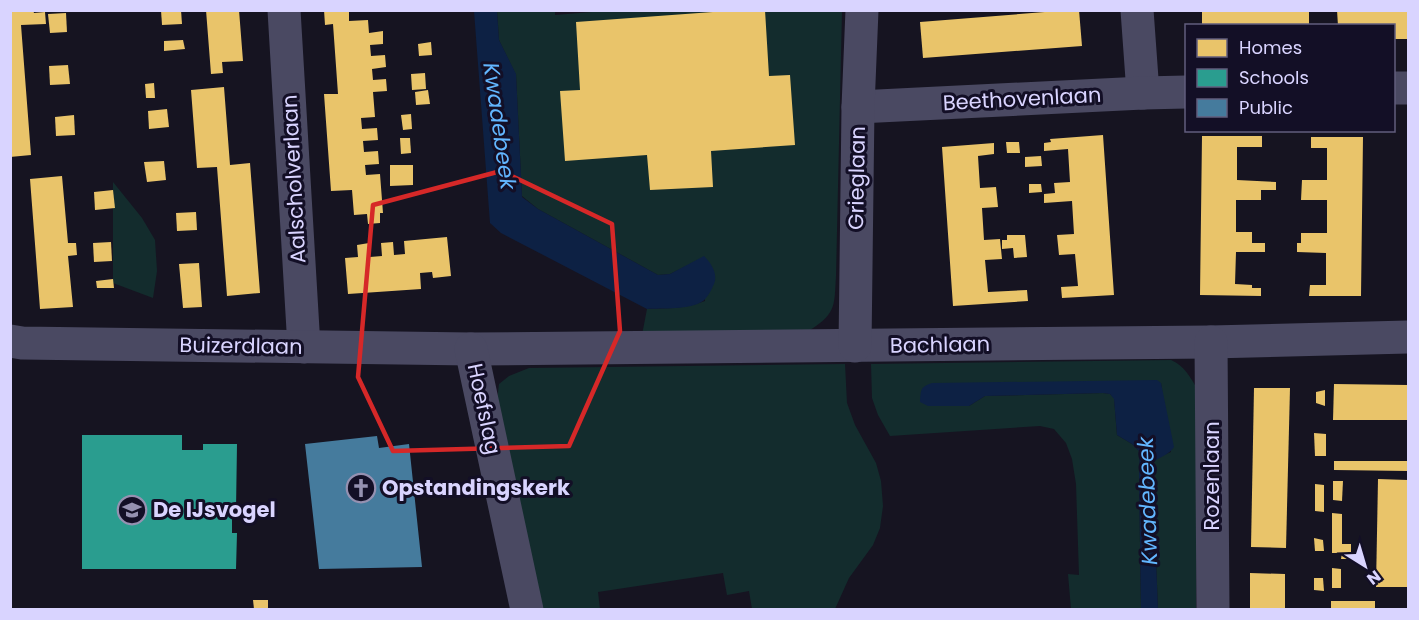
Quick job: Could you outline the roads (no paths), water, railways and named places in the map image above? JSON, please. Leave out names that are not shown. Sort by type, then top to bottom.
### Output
[{"type":"street","name":"Aalscholverlaan","points":[[284,10],[304,346]]},
{"type":"street","name":"Grieglaan","points":[[855,346],[858,107],[862,10]]},
{"type":"street","points":[[1137,10],[1143,93]]},
{"type":"street","name":"Beethovenlaan","points":[[858,107],[1185,92]]},
{"type":"street","name":"Bachlaan","points":[[471,349],[1211,342],[1408,337]]},
{"type":"street","name":"Buizerdlaan","points":[[10,341],[471,349]]},
{"type":"street","name":"Rozenlaan","points":[[1211,342],[1213,609]]},
{"type":"street","name":"Hoefslag","points":[[471,349],[527,609]]},
{"type":"water","name":"Kwadebeek","points":[[474,11],[497,11],[499,40],[516,74],[522,197],[538,209],[658,275],[670,274],[704,256],[712,266],[715,282],[703,301],[684,307],[647,309],[501,233],[490,223]]},
{"type":"water","name":"Kwadebeek","points":[[1157,380],[1161,383],[1174,447],[1152,463],[1158,609],[1141,609],[1140,452],[1117,435],[1114,399],[1110,394],[985,396],[969,406],[928,406],[920,402],[922,390],[932,383]]},
{"type":"place","name":"Opstandingskerk","points":[[361,488]]},
{"type":"place","name":"De IJsvogel","points":[[132,510]]}]
